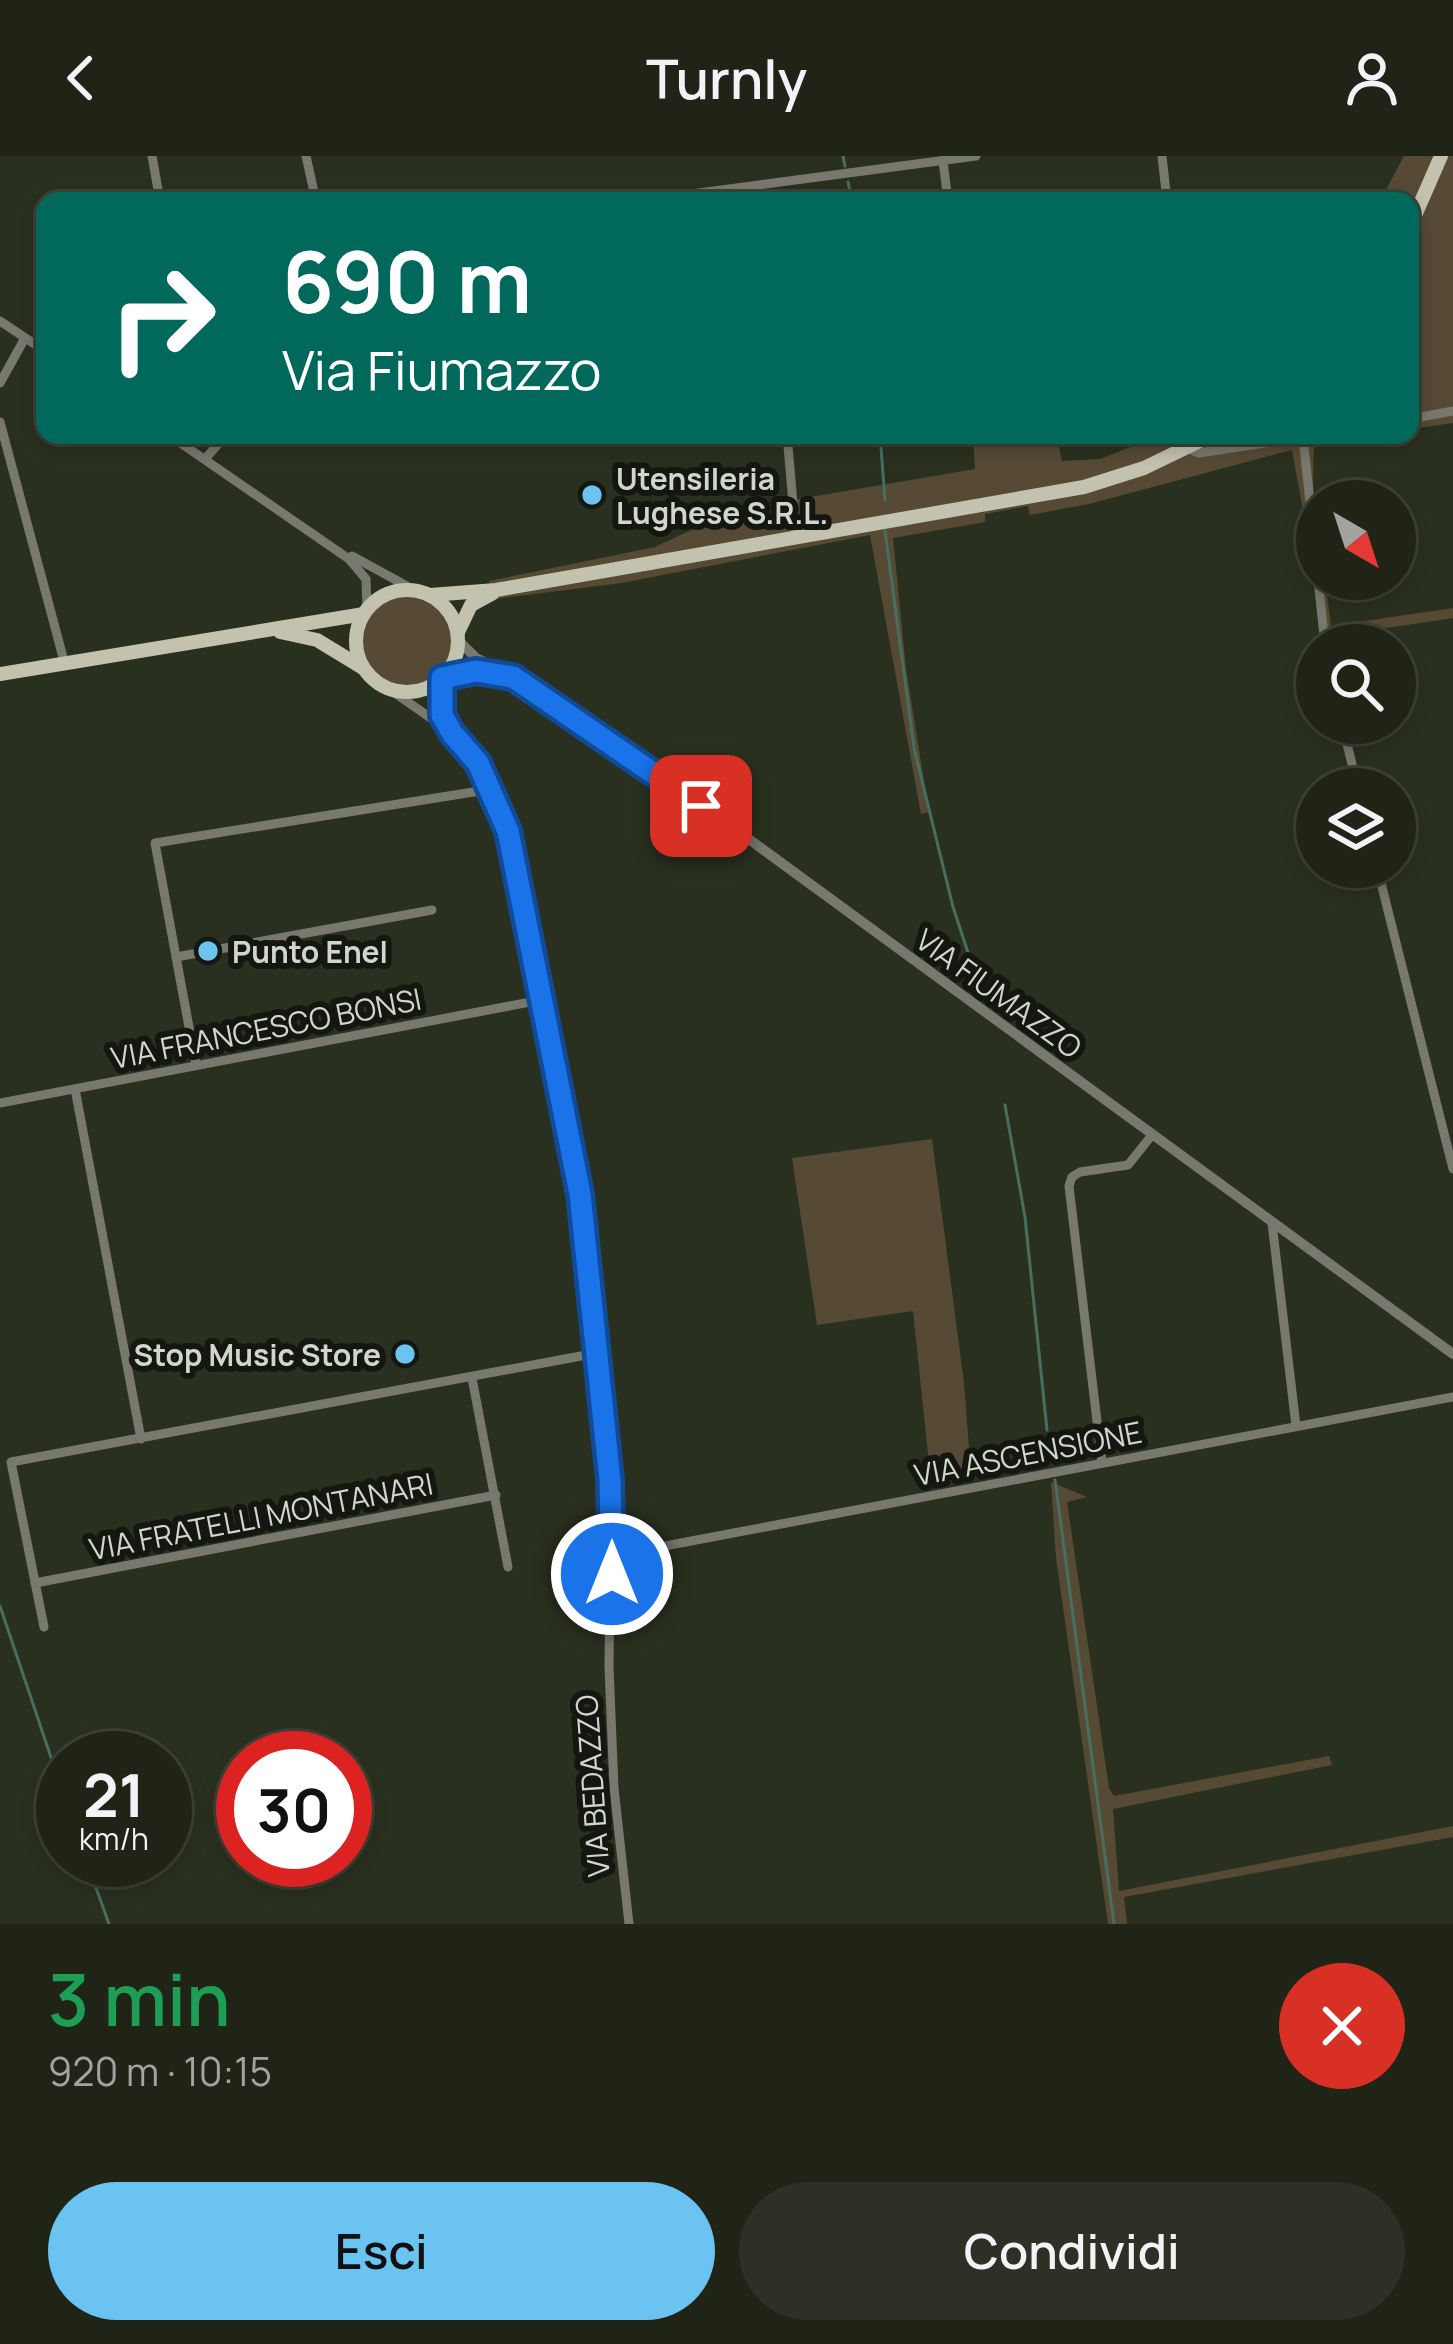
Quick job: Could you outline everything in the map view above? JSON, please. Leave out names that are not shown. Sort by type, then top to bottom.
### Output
[{"type":"main road","points":[[1419,206],[1441,156]]},
{"type":"main road","points":[[364,668],[357,635],[366,612],[384,596],[509,587],[1084,487],[1196,444]]},
{"type":"main road","points":[[239,633],[304,635],[364,668],[389,688],[421,690],[444,677],[452,664],[471,605],[509,587]]},
{"type":"main road","points":[[423,593],[445,607],[458,636]]},
{"type":"main road","points":[[0,674],[366,612]]},
{"type":"street","points":[[152,156],[158,192]]},
{"type":"street","points":[[306,156],[314,192]]},
{"type":"street","points":[[710,192],[976,156]]},
{"type":"street","points":[[1162,156],[1167,192]]},
{"type":"street","points":[[943,161],[948,192]]},
{"type":"street","points":[[766,185],[767,192]]},
{"type":"street","points":[[0,321],[36,345]]},
{"type":"street","points":[[0,383],[26,338]]},
{"type":"street","points":[[1419,417],[1453,411]]},
{"type":"street","points":[[0,422],[64,662]]},
{"type":"street","points":[[182,444],[331,544],[423,593]]},
{"type":"street","points":[[205,459],[218,444]]},
{"type":"street","points":[[789,444],[796,537]]},
{"type":"street","points":[[1189,448],[1198,453],[1261,444]]},
{"type":"street","points":[[1304,444],[1308,480]]},
{"type":"street","points":[[331,544],[364,574],[366,612]]},
{"type":"street","name":"VIA FIUMAZZO","points":[[458,636],[476,658],[513,677],[735,829],[1453,1354]]},
{"type":"street","points":[[444,677],[476,671],[513,677]]},
{"type":"street","name":"VIA BEDAZZO","points":[[444,677],[440,707],[452,733]]},
{"type":"street","name":"VIA BEDAZZO","points":[[389,688],[452,733],[478,763],[492,789],[521,883],[580,1194],[598,1353],[610,1480],[614,1787],[628,1924]]},
{"type":"street","points":[[196,1065],[155,843],[492,789]]},
{"type":"street","points":[[1382,888],[1453,1169]]},
{"type":"street","points":[[176,957],[431,910]]},
{"type":"street","name":"VIA FRANCESCO BONSI","points":[[0,1102],[542,1000]]},
{"type":"street","points":[[75,1089],[141,1438]]},
{"type":"street","points":[[1102,1463],[1069,1186],[1080,1172],[1128,1165],[1152,1135]]},
{"type":"street","points":[[1272,1223],[1296,1426]]},
{"type":"street","points":[[44,1627],[11,1462],[598,1353]]},
{"type":"street","points":[[472,1378],[508,1567]]},
{"type":"street","name":"VIA ASCENSIONE","points":[[612,1556],[1453,1397]]},
{"type":"street","name":"VIA FRATELLI MONTANARI","points":[[34,1583],[496,1495]]},
{"type":"shaded area","points":[[1404,156],[1453,156],[1453,423],[1419,428],[1419,192],[1385,192]]},
{"type":"shaded area","points":[[974,444],[1058,444],[1062,461],[1100,459],[1138,444],[1315,444],[1313,480],[1297,480],[1292,450],[1089,504],[1030,515],[1028,506],[985,514],[985,522],[893,538],[906,669],[929,812],[921,814],[870,535],[621,583],[495,599],[489,581],[655,547],[734,510],[975,469]]},
{"type":"shaded area","points":[[407,596],[424,599],[439,609],[449,624],[449,658],[439,673],[424,683],[407,686],[390,683],[375,673],[365,658],[362,641],[365,624],[375,609],[390,599]]},
{"type":"shaded area","points":[[1316,600],[1328,600],[1331,624],[1318,624]]},
{"type":"shaded area","points":[[1453,608],[1453,618],[1413,624],[1345,624]]},
{"type":"shaded area","points":[[932,1139],[971,1474],[931,1482],[913,1311],[817,1325],[792,1158]]},
{"type":"shaded area","points":[[1051,1482],[1087,1497],[1067,1502],[1109,1788],[1114,1796],[1329,1756],[1332,1765],[1113,1809],[1119,1891],[1453,1826],[1453,1837],[1124,1897],[1127,1924],[1108,1924],[1056,1558]]},
{"type":"waterway","points":[[843,156],[845,166]]},
{"type":"waterway","points":[[848,182],[850,192]]},
{"type":"waterway","points":[[881,444],[885,500]]},
{"type":"waterway","points":[[885,531],[914,748],[953,907],[982,995]]},
{"type":"waterway","points":[[1005,1105],[1025,1217],[1047,1430]]},
{"type":"waterway","points":[[1055,1480],[1114,1924]]},
{"type":"waterway","points":[[0,1606],[42,1731]]},
{"type":"waterway","points":[[96,1887],[109,1924]]},
{"type":"place","name":"Utensileria Lughese S.R.L.","points":[[592,495]]},
{"type":"place","name":"Punto Enel","points":[[208,951]]},
{"type":"place","name":"Stop Music Store","points":[[405,1354]]},
{"type":"route","points":[[612,1574],[610,1480],[580,1194],[521,883],[492,789],[442,715],[442,678],[476,671],[513,677],[701,806]]}]
